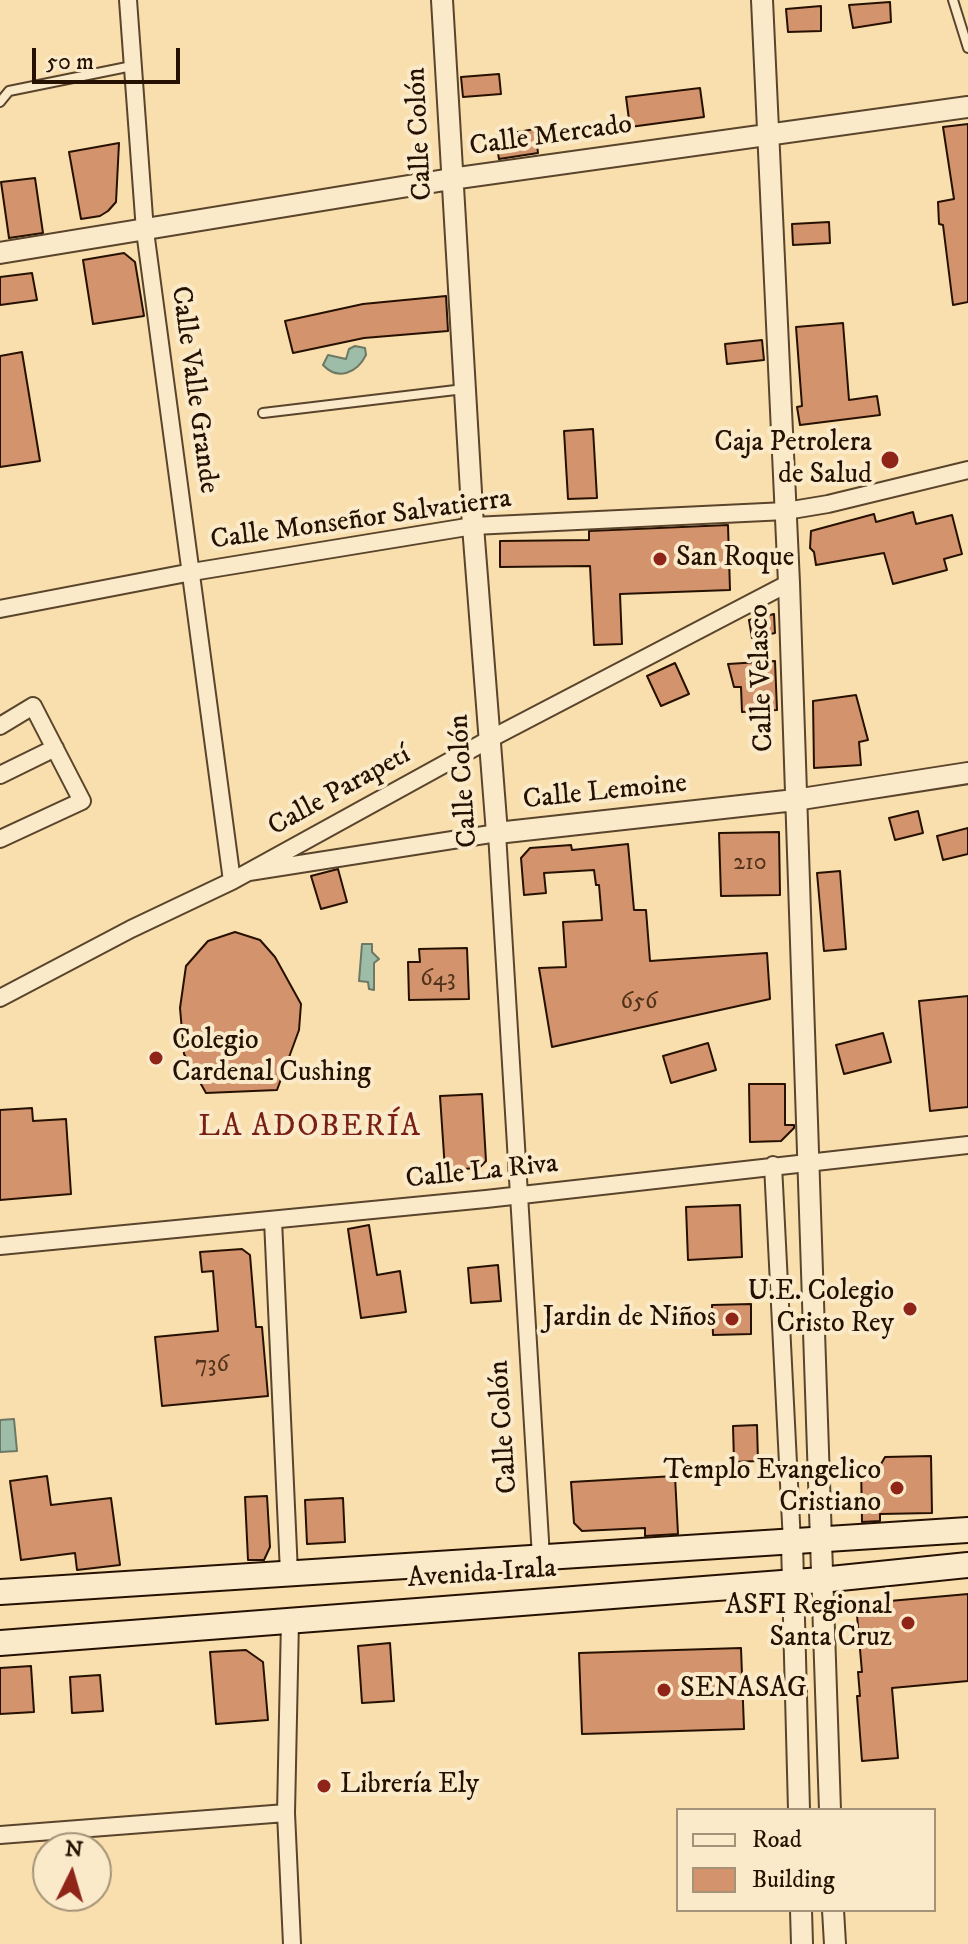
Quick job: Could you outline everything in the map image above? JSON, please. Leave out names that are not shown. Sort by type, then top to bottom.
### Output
[{"type":"main road","name":"Avenida Irala","points":[[0,1592],[968,1530]]},
{"type":"main road","name":"Avenida Irala","points":[[0,1643],[821,1580],[968,1565]]},
{"type":"street","name":"Calle Valle Grande","points":[[128,0],[145,231],[232,881]]},
{"type":"street","name":"Calle Colón","points":[[442,0],[473,526],[497,833],[541,1557]]},
{"type":"street","name":"Calle Velasco","points":[[762,0],[789,583],[830,1808]]},
{"type":"street","name":"Calle Mercado","points":[[0,253],[451,179],[968,107]]},
{"type":"street","name":"Calle Monseñor Salvatierra","points":[[0,609],[192,572],[473,526],[786,511],[828,504],[968,470]]},
{"type":"street","name":"Calle Parapetí","points":[[0,998],[131,929],[232,881],[490,739],[789,583]]},
{"type":"street","points":[[0,726],[33,706],[82,801],[0,839]]},
{"type":"street","points":[[0,775],[55,748]]},
{"type":"street","name":"Calle Lemoine","points":[[249,872],[497,833],[795,800],[968,773]]},
{"type":"street","name":"Calle La Riva","points":[[0,1246],[519,1196],[968,1145]]},
{"type":"street","points":[[773,1165],[792,1543],[799,1808]]},
{"type":"street","points":[[273,1220],[289,1573]]},
{"type":"street","points":[[290,1620],[286,1813],[292,1944]]},
{"type":"street","points":[[0,1835],[286,1813]]},
{"type":"street","points":[[801,1912],[802,1944]]},
{"type":"street","points":[[833,1912],[835,1944]]},
{"type":"lane","points":[[953,0],[968,48]]},
{"type":"lane","points":[[0,102],[9,91],[133,66]]},
{"type":"lane","points":[[263,413],[465,389]]},
{"type":"shaded area","points":[[355,346],[365,348],[366,355],[358,366],[347,373],[335,373],[323,365],[328,355],[346,359],[349,349]]},
{"type":"shaded area","points":[[362,944],[372,944],[372,952],[379,959],[374,963],[374,990],[369,989],[368,982],[359,981]]},
{"type":"shaded area","points":[[14,1419],[17,1451],[0,1452],[0,1420]]},
{"type":"building","points":[[890,2],[891,22],[853,28],[849,5]]},
{"type":"building","points":[[821,6],[821,31],[788,32],[786,9]]},
{"type":"building","points":[[499,74],[501,94],[463,97],[461,77]]},
{"type":"building","points":[[700,88],[704,117],[630,127],[626,97]]},
{"type":"building","points":[[968,124],[968,302],[953,305],[943,225],[939,224],[938,202],[954,199],[943,127]]},
{"type":"building","points":[[535,129],[538,153],[499,159],[495,136]]},
{"type":"building","points":[[119,143],[116,202],[100,216],[81,219],[69,152]]},
{"type":"building","points":[[35,178],[43,233],[9,238],[1,182]]},
{"type":"building","points":[[829,222],[830,243],[793,245],[792,224]]},
{"type":"building","points":[[124,253],[135,262],[144,316],[93,324],[83,260]]},
{"type":"building","points":[[32,273],[37,300],[0,305],[0,277]]},
{"type":"building","points":[[446,296],[448,331],[364,338],[293,353],[285,321],[363,304]]},
{"type":"building","points":[[843,323],[849,400],[877,396],[880,415],[800,425],[797,407],[802,406],[796,327]]},
{"type":"building","points":[[762,340],[764,360],[727,364],[725,344]]},
{"type":"building","points":[[22,352],[40,461],[0,467],[0,356]]},
{"type":"building","points":[[593,429],[597,498],[568,499],[564,431]]},
{"type":"building","name":"Caja Petrolera de Salud","points":[[913,512],[916,524],[952,515],[962,554],[944,559],[947,570],[893,584],[884,553],[816,565],[814,552],[810,548],[811,531],[874,514],[876,522]]},
{"type":"building","name":"San Roque","points":[[728,525],[730,590],[620,594],[622,644],[594,645],[590,566],[500,567],[500,541],[589,540],[589,531]]},
{"type":"building","points":[[774,614],[775,633],[752,638],[749,620]]},
{"type":"building","points":[[775,661],[777,710],[742,712],[741,687],[734,687],[728,664]]},
{"type":"building","points":[[675,663],[689,694],[661,706],[647,676]]},
{"type":"building","points":[[856,695],[868,740],[859,742],[861,765],[814,768],[813,701]]},
{"type":"building","points":[[918,811],[923,833],[895,840],[889,818]]},
{"type":"building","points":[[968,828],[968,854],[943,860],[937,836]]},
{"type":"building","points":[[779,832],[780,895],[721,896],[719,833]]},
{"type":"building","points":[[628,844],[634,910],[646,910],[650,961],[767,953],[770,999],[552,1047],[539,968],[566,967],[563,922],[602,920],[599,885],[596,885],[594,870],[544,873],[546,893],[524,895],[521,858],[530,848],[571,845],[572,850]]},
{"type":"building","points":[[338,869],[347,902],[321,909],[311,876]]},
{"type":"building","points":[[840,871],[846,949],[824,951],[817,873]]},
{"type":"building","points":[[235,932],[260,940],[275,957],[301,1004],[299,1030],[277,1090],[206,1093],[184,1054],[180,1008],[186,966],[208,941]]},
{"type":"building","points":[[467,948],[469,999],[409,1000],[408,962],[420,962],[419,949]]},
{"type":"building","points":[[968,996],[968,1107],[930,1111],[919,1001]]},
{"type":"building","points":[[883,1033],[891,1062],[844,1074],[836,1045]]},
{"type":"building","points":[[708,1043],[716,1070],[671,1083],[663,1056]]},
{"type":"building","points":[[749,1084],[785,1084],[785,1125],[794,1125],[794,1128],[781,1141],[750,1142]]},
{"type":"building","points":[[482,1094],[486,1161],[479,1168],[445,1170],[440,1096]]},
{"type":"building","points":[[32,1108],[33,1121],[66,1119],[71,1194],[0,1200],[0,1110]]},
{"type":"building","points":[[740,1205],[742,1257],[688,1260],[686,1207]]},
{"type":"building","points":[[369,1225],[377,1275],[400,1271],[406,1312],[361,1318],[348,1229]]},
{"type":"building","points":[[242,1249],[250,1255],[256,1327],[262,1327],[268,1396],[162,1406],[155,1337],[218,1331],[213,1271],[202,1272],[200,1252]]},
{"type":"building","points":[[498,1265],[501,1301],[471,1303],[468,1268]]},
{"type":"building","name":"Jardin de Niños","points":[[751,1304],[751,1334],[713,1335],[712,1305]]},
{"type":"building","points":[[757,1425],[758,1461],[734,1462],[733,1426]]},
{"type":"building","name":"Templo Evangelico Cristiano","points":[[931,1456],[932,1513],[880,1514],[880,1521],[862,1522],[861,1464],[881,1464],[885,1457]]},
{"type":"building","points":[[47,1476],[51,1505],[111,1498],[120,1565],[77,1570],[75,1553],[21,1560],[10,1481]]},
{"type":"building","points":[[675,1476],[678,1534],[645,1536],[645,1528],[582,1531],[574,1523],[571,1482]]},
{"type":"building","points":[[267,1496],[270,1547],[264,1560],[248,1560],[245,1497]]},
{"type":"building","points":[[343,1498],[345,1542],[307,1544],[305,1500]]},
{"type":"building","points":[[968,1594],[968,1681],[892,1688],[898,1758],[862,1761],[857,1696],[860,1696],[858,1672],[862,1672],[856,1604]]},
{"type":"building","points":[[390,1643],[394,1701],[362,1703],[358,1646]]},
{"type":"building","points":[[741,1648],[744,1729],[582,1734],[579,1653]]},
{"type":"building","points":[[246,1650],[263,1662],[268,1720],[216,1724],[210,1652]]},
{"type":"building","points":[[31,1666],[34,1712],[0,1714],[0,1668]]},
{"type":"building","points":[[100,1675],[103,1711],[72,1713],[70,1677]]},
{"type":"place","name":"Caja Petrolera de Salud","points":[[890,460]]},
{"type":"place","name":"San Roque","points":[[660,559]]},
{"type":"place","name":"Colegio Cardenal Cushing","points":[[156,1058]]},
{"type":"place","name":"U.E. Colegio Cristo Rey","points":[[910,1309]]},
{"type":"place","name":"Jardin de Niños","points":[[732,1319]]},
{"type":"place","name":"Templo Evangelico Cristiano","points":[[897,1488]]},
{"type":"place","name":"ASFI Regional Santa Cruz","points":[[908,1623]]},
{"type":"place","name":"SENASAG","points":[[664,1690]]},
{"type":"place","name":"Librería Ely","points":[[324,1786]]},
{"type":"district","name":"LA ADOBERÍA","points":[[310,1129]]}]
